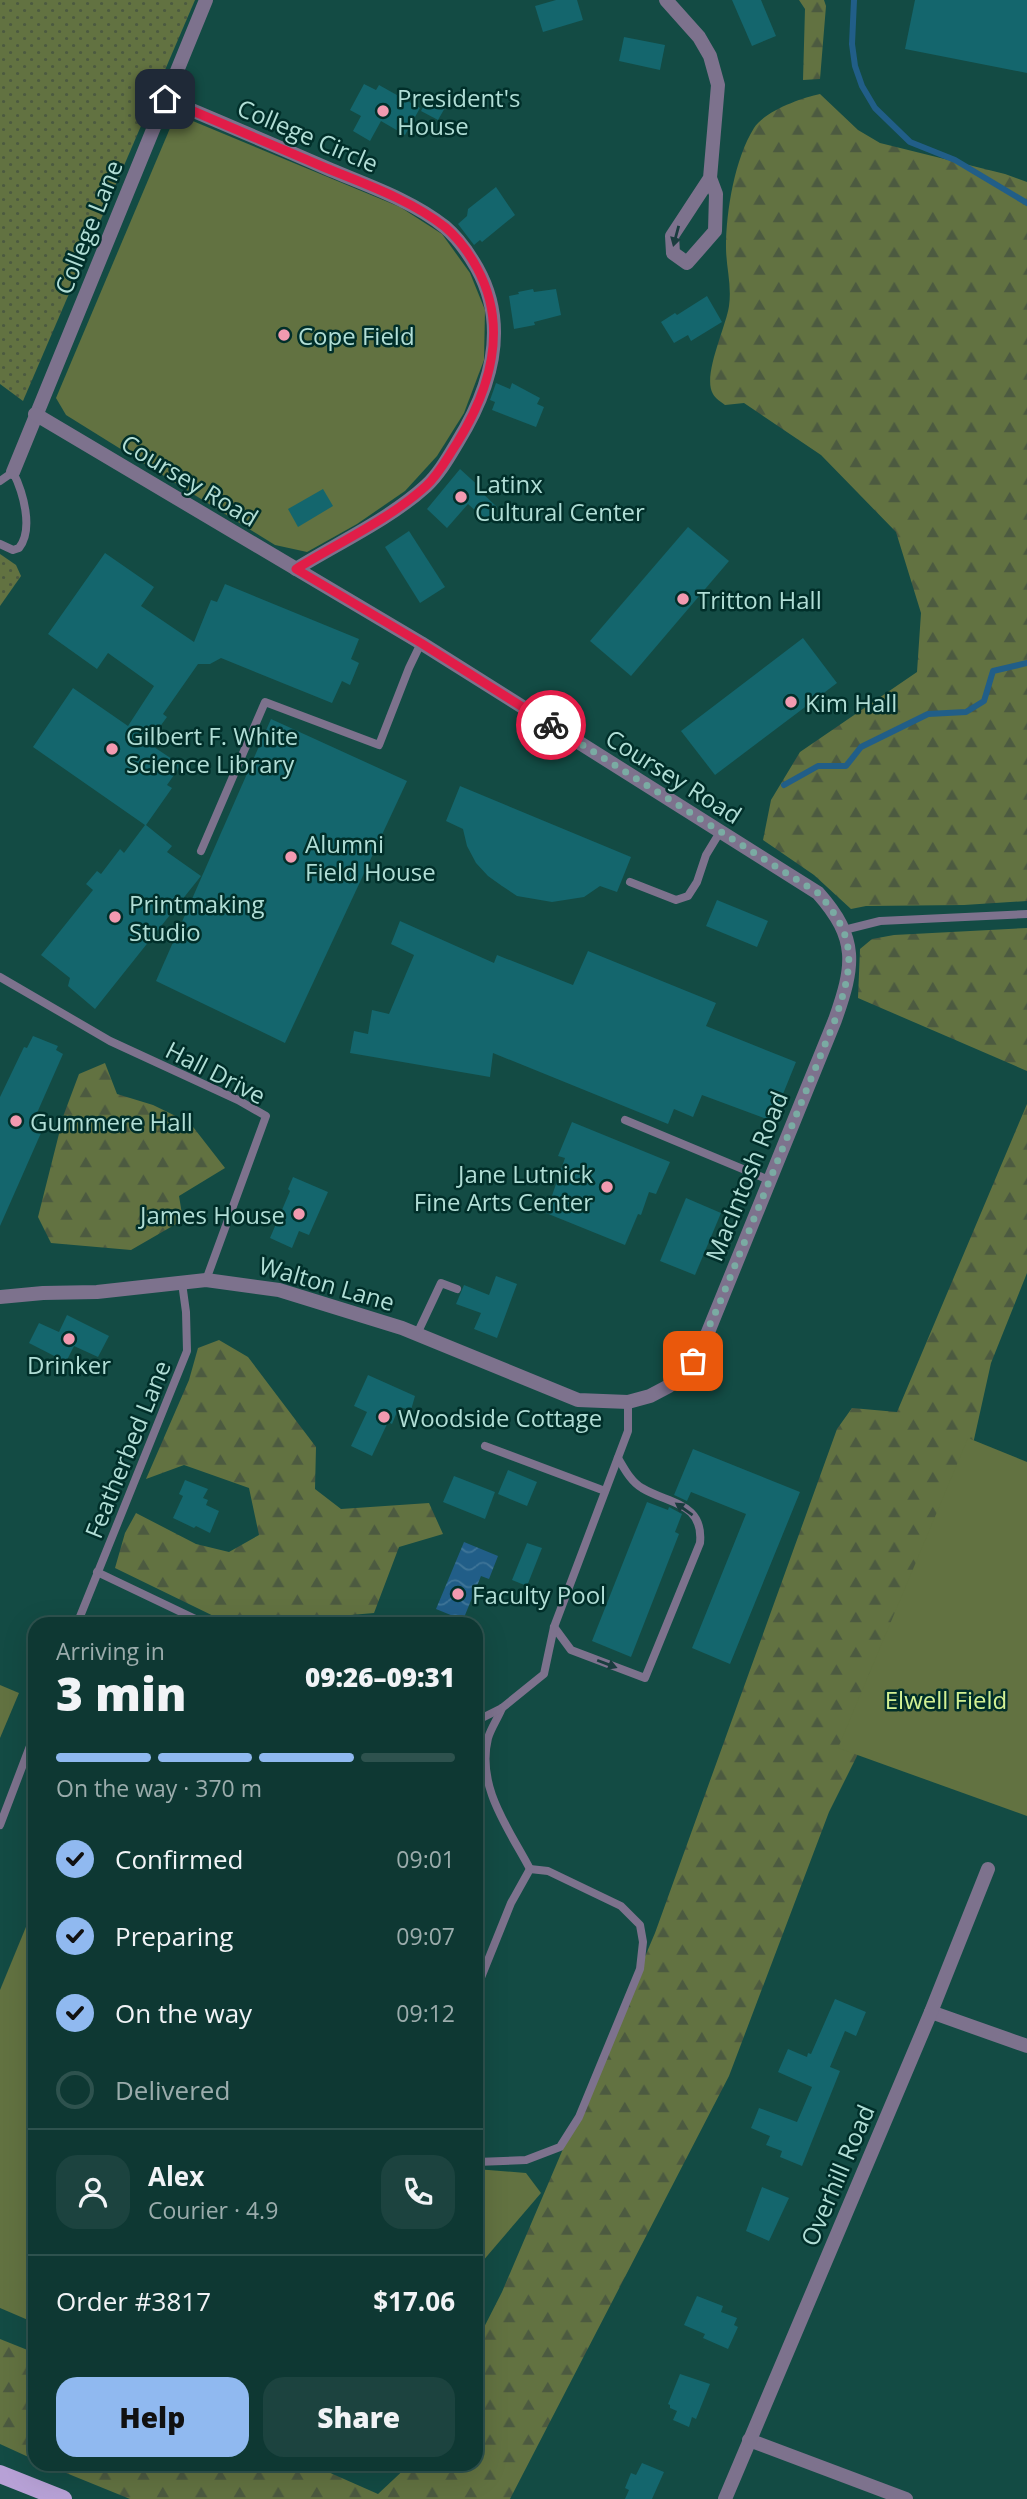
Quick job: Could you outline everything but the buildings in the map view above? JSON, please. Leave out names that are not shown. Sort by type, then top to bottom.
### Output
[{"type":"main road","points":[[0,2474],[63,2499]]},
{"type":"street","name":"College Lane","points":[[13,472],[206,0]]},
{"type":"street","points":[[666,0],[699,37],[710,56],[718,85],[710,178],[716,194],[715,232],[687,263],[673,253],[673,236],[710,178]]},
{"type":"street","name":"College Circle","points":[[165,99],[376,189],[426,214],[445,227],[472,259],[485,282],[493,307],[493,352],[483,391],[473,417],[442,467],[427,485],[406,502],[296,569]]},
{"type":"street","name":"Coursey Road","points":[[35,414],[421,643],[818,893],[833,910],[844,930]]},
{"type":"street","name":"MacIntosh Road","points":[[628,1402],[650,1396],[682,1375],[693,1361],[718,1307],[843,996],[850,959],[844,930]]},
{"type":"street","name":"Walton Lane","points":[[0,1297],[97,1292],[206,1280],[278,1290],[417,1334],[578,1400],[628,1402]]},
{"type":"street","name":"Overhill Road","points":[[725,2499],[931,2012],[988,1869]]},
{"type":"street","points":[[931,2012],[1027,2046]]},
{"type":"street","points":[[749,2440],[906,2499]]},
{"type":"lane","points":[[0,481],[13,472],[20,485],[26,537],[19,548],[13,550],[0,544]]},
{"type":"lane","points":[[201,851],[265,702],[379,745],[421,643]]},
{"type":"lane","points":[[630,882],[676,900],[688,896],[697,882],[706,855],[720,832]]},
{"type":"lane","points":[[844,930],[880,921],[1027,914]]},
{"type":"lane","name":"Hall Drive","points":[[0,977],[110,1041],[238,1100],[266,1116],[206,1280]]},
{"type":"lane","points":[[625,1120],[769,1180]]},
{"type":"lane","name":"Featherbed Lane","points":[[80,1617],[187,1351],[182,1283]]},
{"type":"lane","points":[[417,1334],[441,1283],[457,1289]]},
{"type":"lane","points":[[483,1718],[502,1709],[544,1674],[554,1627],[628,1432],[628,1402]]},
{"type":"lane","points":[[485,1446],[605,1491]]},
{"type":"lane","points":[[554,1627],[570,1650],[645,1678],[700,1543],[701,1531],[697,1519],[685,1507],[639,1487],[618,1458]]},
{"type":"lane","points":[[97,1572],[191,1617]]},
{"type":"lane","points":[[502,1709],[488,1738],[486,1775],[493,1800],[530,1869]]},
{"type":"lane","points":[[0,1825],[28,1751]]},
{"type":"lane","points":[[483,1972],[510,1903],[530,1869]]},
{"type":"lane","points":[[483,2162],[526,2160],[560,2147],[579,2117],[640,1969],[643,1942],[640,1925],[621,1906],[548,1871],[530,1869]]},
{"type":"green space","points":[[0,0],[195,0],[23,401],[0,384]]},
{"type":"green space","points":[[799,0],[824,0],[826,6],[820,79],[803,80],[805,9]]},
{"type":"green space","points":[[820,94],[858,130],[880,143],[1027,182],[1027,901],[866,906],[851,909],[814,875],[763,840],[771,800],[800,752],[917,672],[921,613],[896,532],[821,455],[744,403],[725,405],[714,395],[710,386],[712,364],[729,306],[726,233],[730,201],[747,140],[766,116],[794,102]]},
{"type":"green space","name":"Cope Field","points":[[176,114],[400,207],[442,234],[470,273],[485,310],[484,360],[464,413],[437,456],[405,491],[357,524],[307,552],[275,545],[66,415],[56,398]]},
{"type":"green space","points":[[0,554],[16,565],[21,576],[0,606]]},
{"type":"green space","points":[[1027,928],[1027,1071],[858,998],[860,949],[872,939],[894,935]]},
{"type":"green space","points":[[105,1063],[117,1094],[153,1105],[190,1123],[225,1168],[179,1196],[183,1220],[131,1250],[51,1243],[38,1217],[64,1114],[79,1074]]},
{"type":"green space","points":[[1027,1104],[1027,1273],[991,1363],[941,1588],[829,1812],[729,2076],[510,2499],[130,2499],[61,2471],[326,2471],[378,2494],[403,2471],[483,2471],[483,2329],[502,2292],[655,1933],[837,1429],[852,1408],[897,1412]]},
{"type":"green space","points":[[219,1340],[248,1357],[316,1447],[315,1489],[341,1509],[429,1503],[443,1534],[399,1547],[374,1613],[328,1617],[216,1617],[115,1568],[125,1533],[136,1513],[196,1544],[229,1552],[259,1535],[249,1488],[184,1465],[146,1479],[189,1380],[198,1348]]},
{"type":"green space","name":"Elwell Field","points":[[968,1438],[1027,1462],[1027,1816],[838,1748]]},
{"type":"green space","points":[[0,1685],[19,1693],[0,1738]]},
{"type":"green space","points":[[28,1922],[28,2320],[0,2308],[0,1990]]},
{"type":"green space","points":[[483,2170],[526,2173],[541,2193],[483,2261]]},
{"type":"green space","points":[[0,2339],[28,2350],[28,2457],[0,2444]]},
{"type":"water","name":"Faculty Pool","points":[[464,1542],[498,1556],[489,1579],[481,1576],[464,1617],[456,1617],[436,1609]]},
{"type":"waterway","points":[[854,0],[852,44],[855,66],[862,86],[875,108],[910,142],[955,160],[1027,203]]},
{"type":"waterway","points":[[784,785],[818,766],[846,766],[861,747],[928,714],[966,712],[984,701],[993,671],[1027,663]]},
{"type":"way so far","points":[[551,725],[818,893],[833,910],[847,941],[850,959],[847,979],[835,1020],[704,1342],[693,1361]]},
{"type":"place","name":"President's House","points":[[383,111]]},
{"type":"place","name":"Cope Field","points":[[284,335]]},
{"type":"place","name":"Latinx Cultural Center","points":[[461,497]]},
{"type":"place","name":"Tritton Hall","points":[[683,599]]},
{"type":"place","name":"Kim Hall","points":[[791,702]]},
{"type":"place","name":"Gilbert F. White Science Library","points":[[112,749]]},
{"type":"place","name":"Alumni Field House","points":[[291,857]]},
{"type":"place","name":"Printmaking Studio","points":[[115,917]]},
{"type":"place","name":"Gummere Hall","points":[[16,1121]]},
{"type":"place","name":"Jane Lutnick Fine Arts Center","points":[[607,1187]]},
{"type":"place","name":"James House","points":[[299,1214]]},
{"type":"place","name":"Drinker","points":[[69,1339]]},
{"type":"place","name":"Woodside Cottage","points":[[384,1417]]},
{"type":"place","name":"Faculty Pool","points":[[458,1594]]},
{"type":"route","points":[[165,99],[376,189],[426,214],[445,227],[472,259],[485,282],[493,307],[493,352],[473,417],[442,467],[427,485],[406,502],[296,569],[421,643],[551,725]]}]
